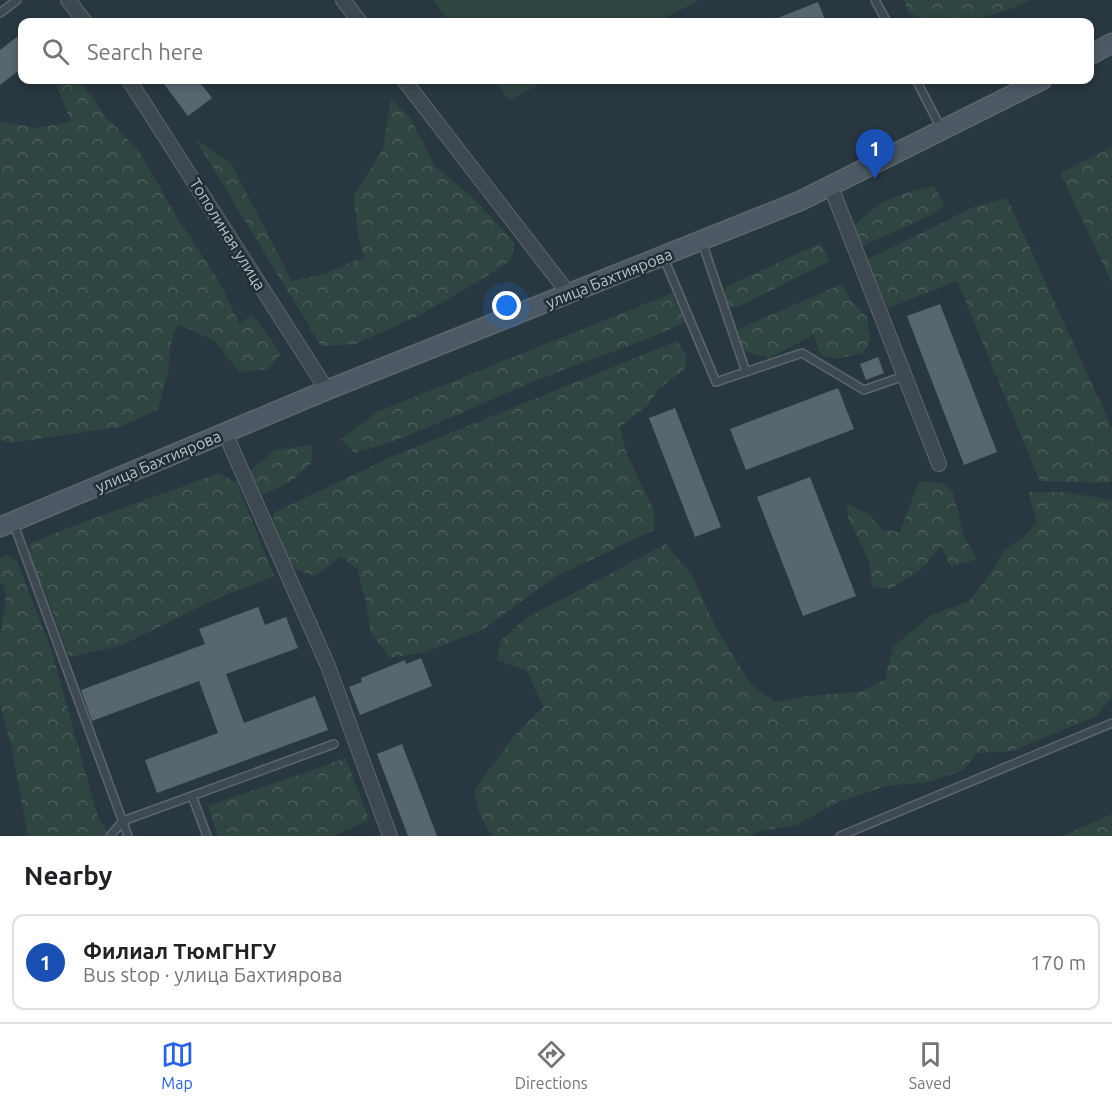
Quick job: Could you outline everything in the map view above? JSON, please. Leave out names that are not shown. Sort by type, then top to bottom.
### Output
[{"type":"main road","points":[[1094,53],[1112,44]]},
{"type":"main road","name":"улица Бахтиярова","points":[[6,524],[327,390],[702,242],[831,187],[1034,84]]},
{"type":"street","points":[[68,0],[82,18]]},
{"type":"street","points":[[343,0],[357,18]]},
{"type":"street","name":"Тополиная улица","points":[[132,84],[327,390]]},
{"type":"street","points":[[407,84],[569,294]]},
{"type":"street","points":[[831,187],[939,464]]},
{"type":"street","points":[[225,433],[328,666],[390,836]]},
{"type":"lane","points":[[0,13],[17,0]]},
{"type":"lane","points":[[875,0],[885,18]]},
{"type":"lane","points":[[918,84],[943,131]]},
{"type":"lane","points":[[702,242],[746,372]]},
{"type":"lane","points":[[663,256],[716,382],[802,352],[864,390],[904,376]]},
{"type":"lane","points":[[6,524],[128,836]]},
{"type":"lane","points":[[840,836],[1112,723]]},
{"type":"lane","points":[[110,836],[123,821],[334,744]]},
{"type":"lane","points":[[192,796],[207,836]]},
{"type":"green space","points":[[433,0],[700,0],[665,18],[447,18]]},
{"type":"green space","points":[[904,0],[1031,0],[1010,9],[977,18],[922,18],[908,13]]},
{"type":"green space","points":[[56,84],[82,84],[106,117],[139,151],[178,219],[219,281],[240,325],[251,314],[281,354],[268,369],[239,372],[215,341],[178,324],[171,343],[168,373],[158,409],[120,427],[10,443],[0,439],[0,121],[35,128],[71,122]]},
{"type":"green space","points":[[496,84],[541,84],[509,100]]},
{"type":"green space","points":[[391,99],[410,118],[435,166],[473,198],[515,243],[511,260],[418,316],[356,344],[321,346],[196,140],[231,163],[292,281],[326,273],[364,257],[357,230],[354,195],[383,149]]},
{"type":"green space","points":[[1112,147],[1112,283],[1060,173]]},
{"type":"green space","points":[[934,186],[945,206],[925,218],[857,248],[855,225],[864,216],[892,199]]},
{"type":"green space","points":[[1007,198],[1112,428],[1112,481],[1105,483],[1040,481],[957,281],[888,308],[866,260],[976,206]]},
{"type":"green space","points":[[821,243],[830,261],[739,306],[726,309],[725,287]]},
{"type":"green space","points":[[842,284],[849,298],[867,317],[870,341],[863,353],[836,359],[821,356],[814,335],[769,358],[744,351],[736,330]]},
{"type":"green space","points":[[672,293],[685,322],[668,330],[545,377],[427,428],[379,446],[355,453],[341,439],[377,412]]},
{"type":"green space","points":[[677,341],[687,356],[684,370],[661,387],[646,407],[620,427],[627,455],[654,510],[654,530],[555,577],[482,630],[426,652],[390,658],[371,633],[357,569],[341,556],[316,576],[295,569],[276,541],[273,513],[391,457]]},
{"type":"green space","points":[[312,445],[311,463],[293,480],[257,498],[245,475],[275,450]]},
{"type":"green space","points":[[218,473],[237,483],[274,576],[216,599],[120,646],[69,657],[45,591],[31,569],[29,544]]},
{"type":"green space","points":[[919,481],[943,483],[953,492],[964,537],[977,559],[951,567],[941,546],[922,569],[890,589],[872,587],[869,561],[848,518],[847,503],[869,515],[883,530],[900,532]]},
{"type":"green space","points":[[1028,492],[1064,492],[1112,500],[1112,698],[1096,716],[1013,751],[976,753],[964,770],[929,782],[886,786],[838,802],[797,825],[759,831],[750,836],[492,836],[479,812],[474,790],[514,736],[543,707],[527,671],[497,660],[500,642],[526,618],[666,544],[692,575],[710,616],[753,686],[776,702],[800,697],[862,691],[885,679],[893,647],[931,615],[969,601],[988,577],[1004,550],[1023,537],[1037,522]]},
{"type":"green space","points":[[7,554],[17,562],[51,649],[98,817],[110,836],[28,836],[11,745],[0,704],[0,637],[6,595],[3,583],[0,584],[0,558]]},
{"type":"green space","points":[[346,758],[369,820],[333,836],[218,836],[208,806]]},
{"type":"green space","points":[[1112,814],[1112,836],[1063,836]]},
{"type":"building","points":[[818,2],[824,18],[778,18]]},
{"type":"building","points":[[18,36],[18,71],[0,85],[0,50]]},
{"type":"building","points":[[164,84],[201,84],[212,98],[188,116]]},
{"type":"building","points":[[940,304],[997,452],[964,465],[907,316]]},
{"type":"building","points":[[878,357],[884,373],[866,380],[860,364]]},
{"type":"building","points":[[838,388],[854,429],[746,470],[730,429]]},
{"type":"building","points":[[675,408],[721,527],[695,537],[649,418]]},
{"type":"building","points":[[810,477],[856,596],[803,616],[757,497]]},
{"type":"building","points":[[258,607],[265,625],[286,617],[298,648],[226,674],[244,723],[315,696],[328,730],[157,793],[145,760],[218,733],[199,681],[92,721],[81,690],[205,644],[199,629]]},
{"type":"building","points":[[421,658],[432,686],[360,715],[349,687],[362,682],[361,678],[405,660],[406,664]]},
{"type":"building","points":[[402,744],[437,836],[408,836],[377,754]]},
{"type":"place","name":"Филиал ТюмГНГУ","points":[[875,179]]}]
